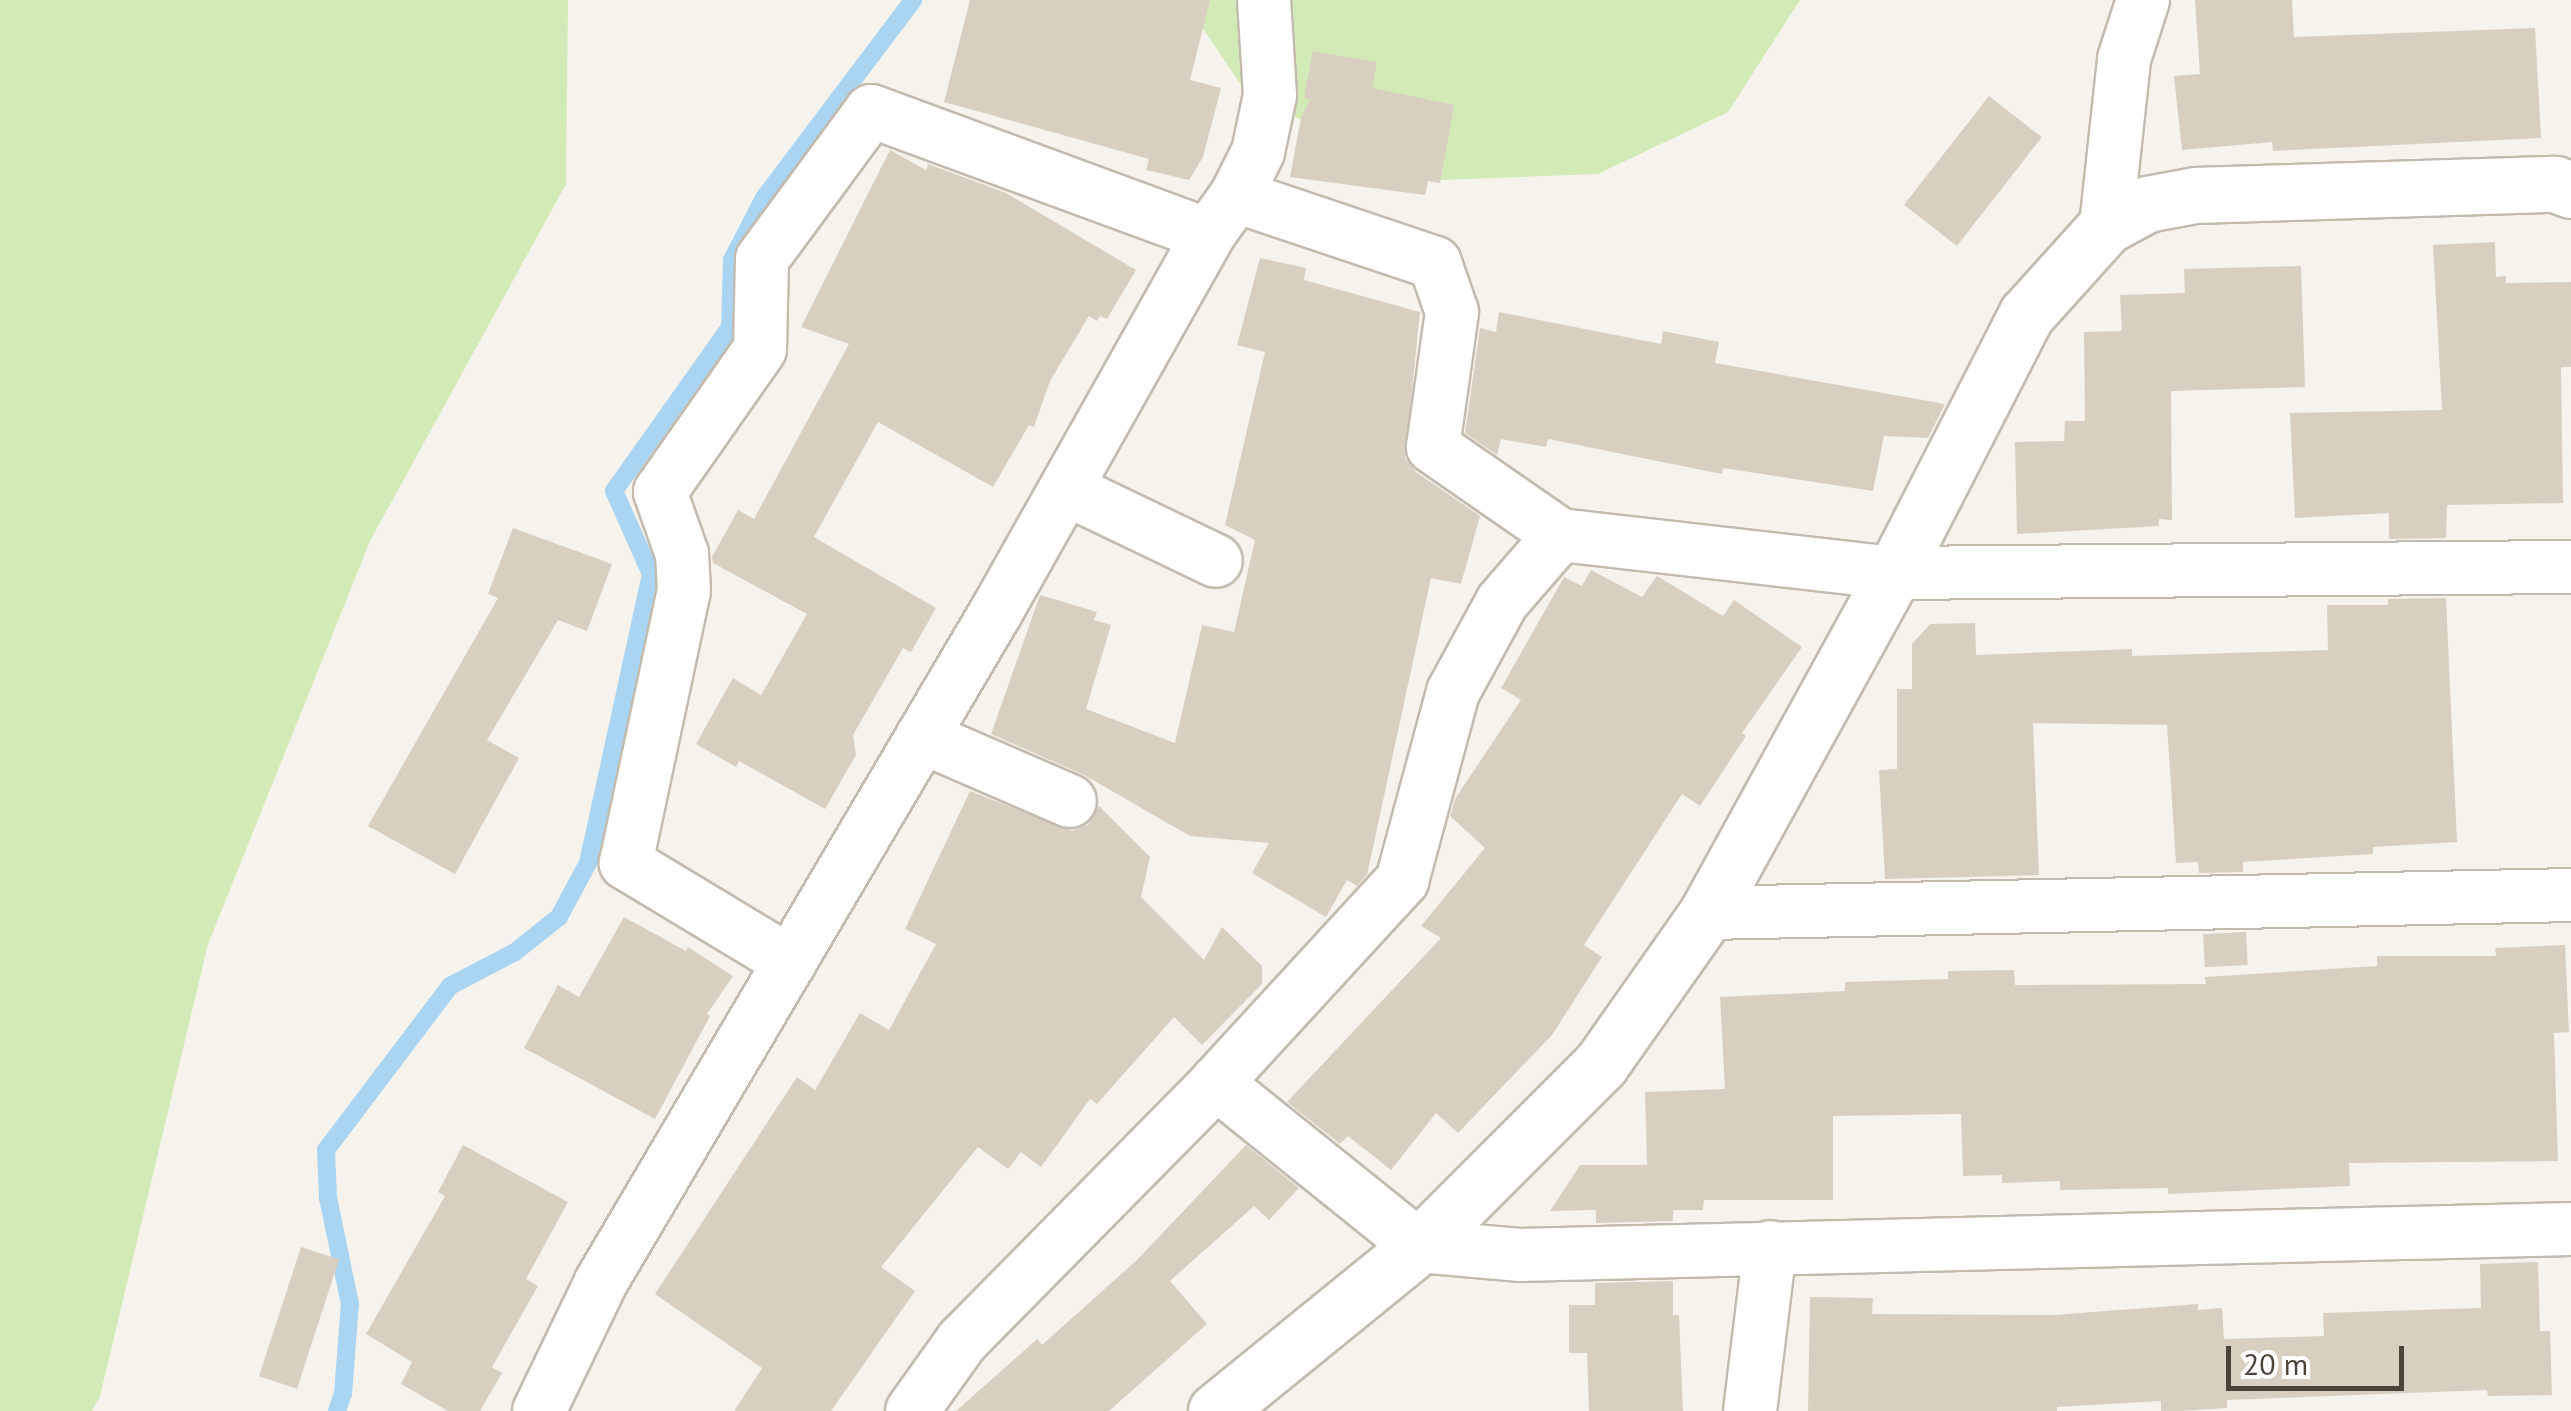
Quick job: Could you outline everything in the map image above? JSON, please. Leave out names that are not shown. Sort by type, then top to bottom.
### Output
[{"type":"street","points":[[539,1411],[601,1282],[922,737],[1258,152],[1270,95],[1264,0]]},
{"type":"street","points":[[2106,226],[2124,59],[2143,0]]},
{"type":"street","points":[[790,962],[626,863],[684,592],[682,554],[660,492],[760,349],[762,259],[871,111],[1222,215],[1435,263],[1452,312],[1433,447],[1560,534],[1894,573],[2571,567]]},
{"type":"street","points":[[1216,1411],[1420,1246],[1601,1064],[1708,913],[1894,573],[2026,315],[2106,226],[2147,204],[2195,196],[2556,184],[2571,190]]},
{"type":"street","points":[[1066,488],[1216,561]]},
{"type":"street","points":[[912,1411],[962,1340],[1216,1083],[1402,881],[1453,692],[1502,602],[1560,534]]},
{"type":"street","points":[[922,737],[1070,802]]},
{"type":"street","points":[[1708,913],[2571,896]]},
{"type":"street","points":[[1216,1083],[1420,1246],[1520,1255],[2571,1228]]},
{"type":"street","points":[[1750,1411],[1770,1247]]},
{"type":"green space","points":[[0,0],[568,0],[566,184],[370,541],[208,944],[100,1396],[92,1411],[0,1411]]},
{"type":"green space","points":[[1184,0],[1800,0],[1728,112],[1598,174],[1442,180],[1249,97]]},
{"type":"building","points":[[970,0],[1210,0],[1190,80],[1221,88],[1203,157],[1189,180],[1146,170],[1149,159],[944,102]]},
{"type":"building","points":[[2195,0],[2292,0],[2294,37],[2535,28],[2541,138],[2273,151],[2272,142],[2182,150],[2174,76],[2200,74]]},
{"type":"building","points":[[1313,51],[1377,62],[1372,88],[1454,105],[1440,183],[1428,181],[1425,195],[1290,177],[1301,118],[1310,100],[1304,97]]},
{"type":"building","points":[[1989,96],[2042,137],[1957,246],[1904,205]]},
{"type":"building","points":[[890,150],[926,170],[928,164],[1006,193],[1136,270],[1107,319],[1100,316],[1097,321],[1089,316],[1050,381],[1034,427],[1029,425],[993,487],[878,422],[814,537],[936,608],[911,652],[903,648],[853,735],[856,755],[825,809],[739,761],[736,767],[696,744],[733,678],[761,695],[807,614],[713,563],[712,557],[738,510],[754,519],[849,344],[801,327]]},
{"type":"building","points":[[2495,242],[2496,277],[2506,276],[2506,283],[2571,282],[2571,367],[2561,367],[2563,503],[2447,505],[2446,538],[2389,539],[2389,513],[2295,518],[2290,413],[2442,410],[2433,245]]},
{"type":"building","points":[[1260,258],[1306,268],[1304,280],[1420,312],[1405,458],[1416,472],[1480,516],[1461,584],[1431,578],[1367,875],[1357,886],[1347,880],[1326,917],[1252,873],[1269,843],[1190,836],[1086,776],[991,734],[1040,595],[1097,612],[1094,620],[1111,625],[1086,709],[1175,743],[1202,625],[1234,632],[1255,540],[1225,525],[1265,352],[1237,345]]},
{"type":"building","points":[[2301,266],[2305,387],[2171,391],[2172,520],[2159,519],[2159,526],[2017,534],[2015,442],[2064,441],[2065,421],[2085,421],[2084,332],[2122,331],[2120,295],[2185,293],[2184,269]]},
{"type":"building","points":[[1499,312],[1661,344],[1663,331],[1719,342],[1715,363],[1945,404],[1928,438],[1884,436],[1873,491],[1723,468],[1722,474],[1548,439],[1546,447],[1501,439],[1497,455],[1465,433],[1480,328],[1496,332]]},
{"type":"building","points":[[513,528],[612,564],[587,631],[558,620],[487,740],[519,758],[455,874],[368,826],[498,598],[488,594]]},
{"type":"building","points":[[1591,570],[1642,597],[1657,576],[1723,616],[1734,600],[1802,647],[1742,733],[1746,736],[1700,806],[1682,794],[1584,945],[1602,957],[1552,1035],[1458,1133],[1436,1113],[1391,1170],[1348,1136],[1340,1144],[1287,1102],[1441,938],[1421,926],[1485,848],[1450,816],[1455,799],[1521,700],[1501,688],[1564,577],[1582,586]]},
{"type":"building","points":[[2446,598],[2457,842],[2373,847],[2373,854],[2243,862],[2243,872],[2199,873],[2198,862],[2176,863],[2167,725],[2033,723],[2039,875],[1885,879],[1879,770],[1897,769],[1897,689],[1912,689],[1912,644],[1930,624],[1975,623],[1976,655],[2132,649],[2132,656],[2328,650],[2327,605],[2388,605],[2388,599]]},
{"type":"building","points":[[970,791],[1072,831],[1089,824],[1099,806],[1150,857],[1141,897],[1204,960],[1222,927],[1262,966],[1262,984],[1202,1045],[1174,1017],[1097,1104],[1090,1099],[1041,1167],[1021,1152],[1008,1169],[978,1147],[881,1267],[915,1291],[831,1411],[734,1411],[762,1368],[655,1294],[797,1077],[815,1090],[860,1013],[889,1030],[936,944],[905,929]]},
{"type":"building","points":[[624,917],[686,951],[688,947],[733,976],[707,1014],[710,1016],[655,1119],[524,1048],[558,985],[579,997]]},
{"type":"building","points":[[2246,932],[2248,965],[2205,967],[2203,934]]},
{"type":"building","points":[[2565,945],[2569,1032],[2554,1033],[2558,1161],[2349,1163],[2350,1186],[2168,1194],[2168,1188],[2060,1190],[2060,1181],[2002,1183],[2002,1175],[1963,1176],[1961,1114],[1833,1116],[1833,1200],[1704,1200],[1703,1210],[1673,1210],[1673,1221],[1596,1223],[1596,1210],[1550,1211],[1580,1165],[1647,1165],[1645,1092],[1725,1089],[1720,997],[1845,991],[1845,982],[1948,979],[1948,971],[2014,970],[2015,985],[2206,984],[2205,977],[2377,966],[2377,956],[2496,956],[2495,948]]},
{"type":"building","points":[[463,1145],[568,1202],[526,1279],[538,1286],[492,1367],[502,1373],[480,1411],[448,1411],[401,1384],[412,1362],[366,1334],[445,1196],[438,1192]]},
{"type":"building","points":[[1246,1145],[1299,1188],[1269,1220],[1254,1206],[1170,1281],[1207,1324],[1109,1411],[956,1411],[1037,1339],[1042,1345],[1137,1260]]},
{"type":"building","points":[[301,1247],[339,1259],[297,1389],[259,1376]]},
{"type":"building","points":[[2538,1262],[2540,1331],[2550,1331],[2552,1395],[2488,1396],[2487,1390],[2227,1400],[2227,1408],[2181,1411],[2161,1411],[2161,1401],[2057,1407],[2057,1411],[1808,1411],[1810,1297],[1873,1298],[1872,1314],[2054,1315],[2198,1304],[2198,1310],[2222,1308],[2224,1339],[2324,1336],[2323,1313],[2481,1308],[2480,1264]]},
{"type":"building","points":[[1673,1281],[1673,1315],[1679,1315],[1683,1411],[1589,1411],[1587,1353],[1569,1353],[1569,1305],[1595,1305],[1595,1283]]},
{"type":"waterway","points":[[337,1411],[343,1394],[350,1304],[328,1198],[326,1150],[450,986],[515,952],[559,917],[588,863],[651,574],[614,491],[730,327],[732,260],[764,198],[913,0]]}]
